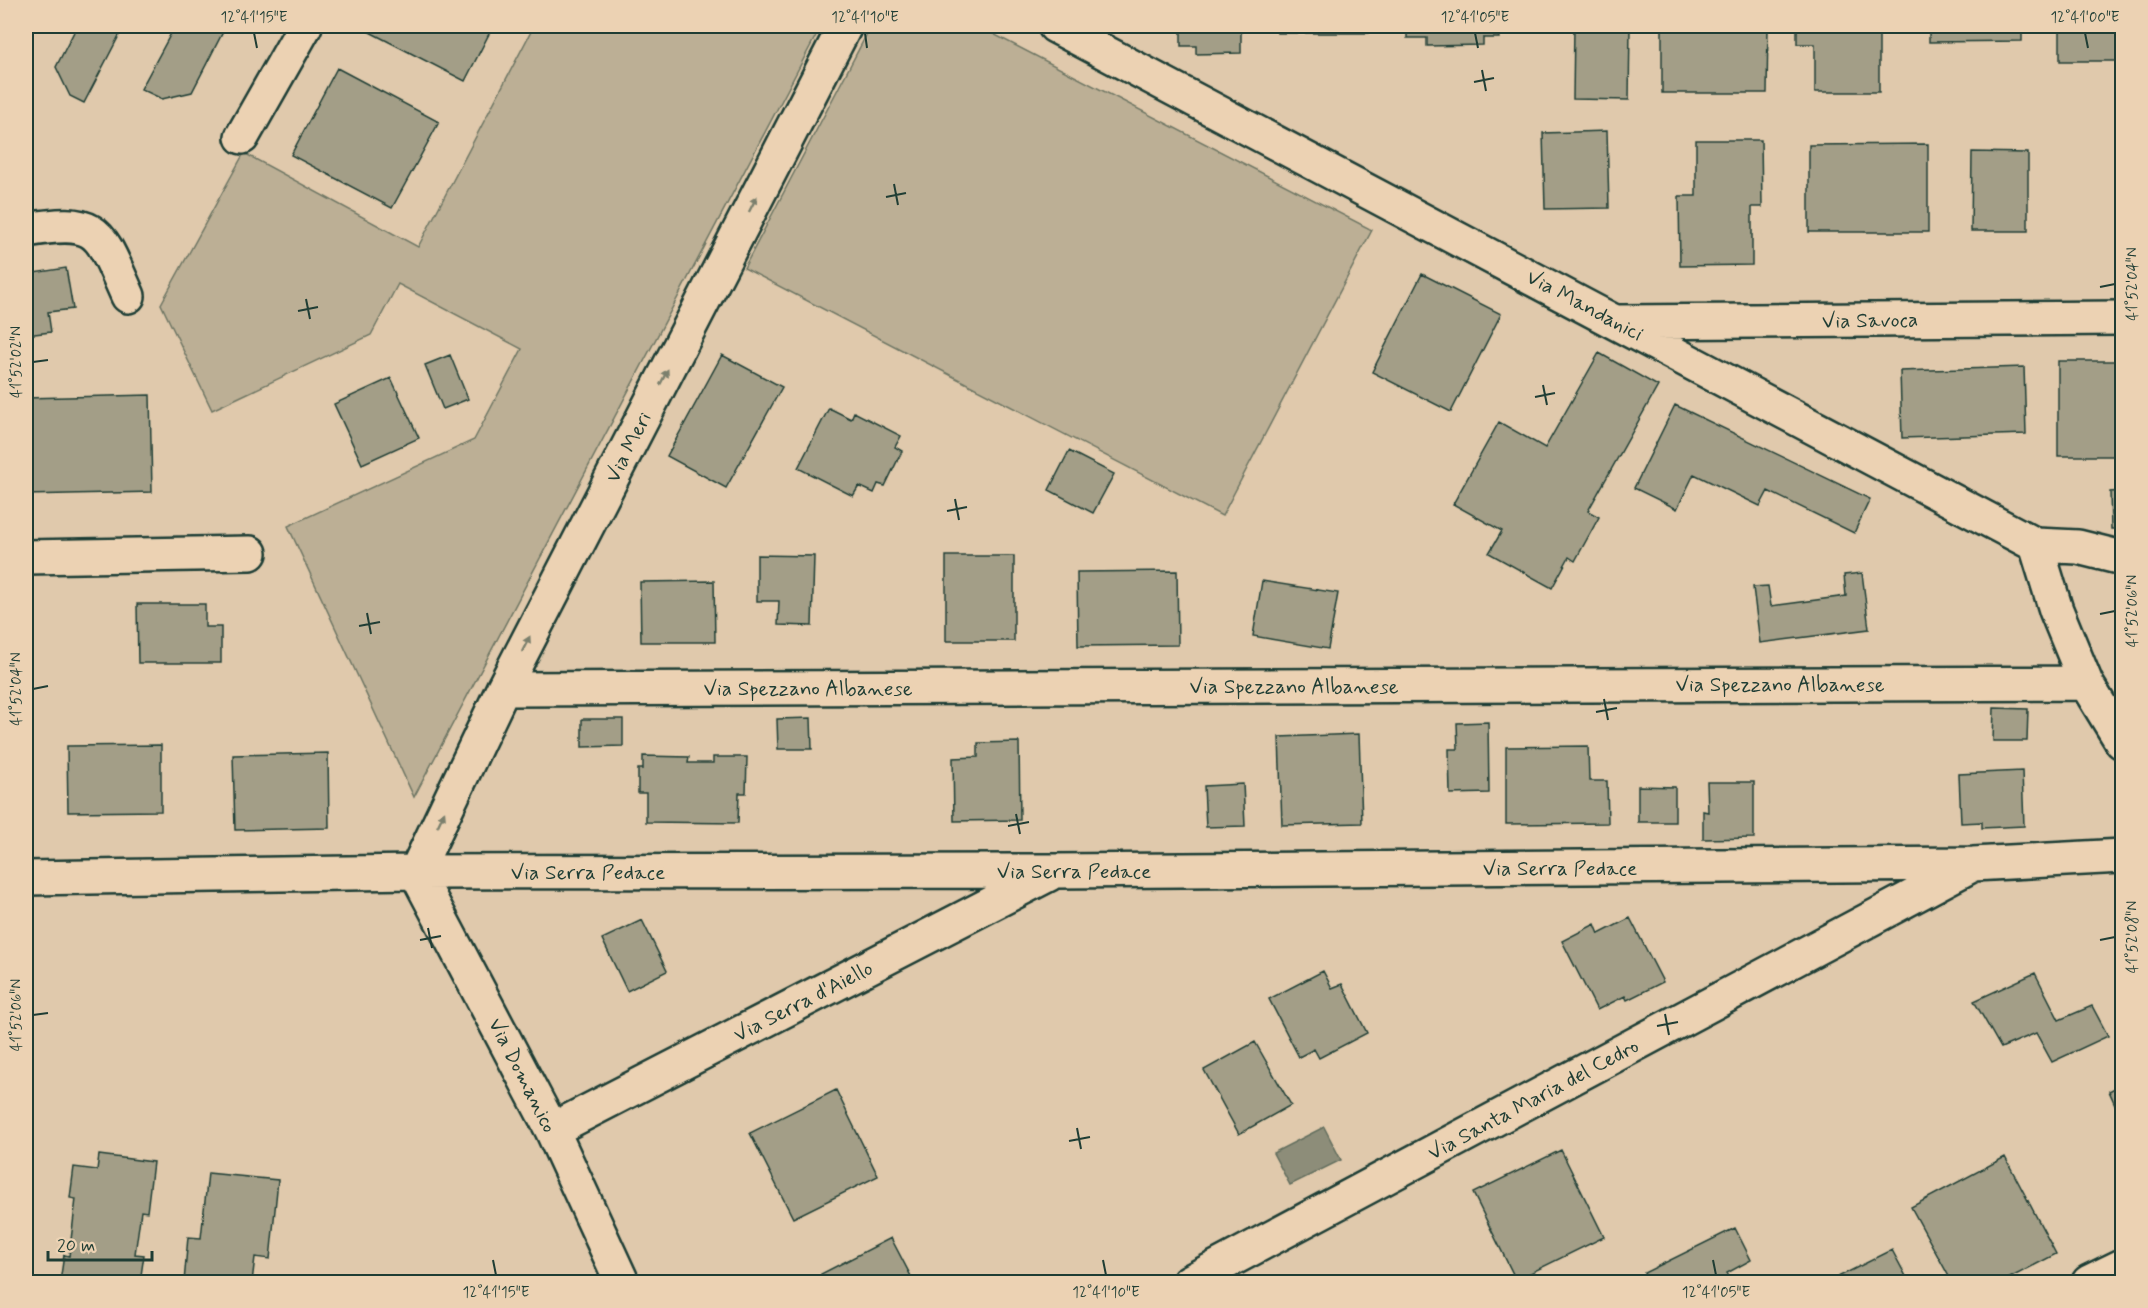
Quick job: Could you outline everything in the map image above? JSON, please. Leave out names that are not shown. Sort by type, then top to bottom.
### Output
[{"type":"street","points":[[242,137],[305,26]]},
{"type":"street","name":"Via Meri","points":[[416,872],[503,689],[846,26]]},
{"type":"street","name":"Via Mandanici","points":[[1055,26],[2036,545],[2078,547],[2122,558]]},
{"type":"street","points":[[26,230],[66,224],[87,228],[104,244],[128,296]]},
{"type":"street","name":"Via Savoca","points":[[1618,322],[2122,318]]},
{"type":"street","points":[[2036,545],[2056,610],[2086,682],[2122,742]]},
{"type":"street","points":[[26,557],[250,553]]},
{"type":"street","name":"Via Spezzano Albanese","points":[[503,689],[2086,682]]},
{"type":"street","name":"Via Serra Pedace","points":[[26,878],[416,872],[1055,871],[1972,864],[2122,856]]},
{"type":"street","name":"Via Santa Maria del Cedro","points":[[1189,1282],[1972,864]]},
{"type":"street","name":"Via Serra d'Aiello","points":[[552,1130],[1055,871]]},
{"type":"street","name":"Via Domanico","points":[[416,872],[552,1130],[622,1282]]},
{"type":"street","points":[[2089,1282],[2122,1266]]},
{"type":"shaded area","points":[[534,26],[821,26],[414,797],[288,526],[474,440],[522,349],[398,284],[371,335],[212,410],[161,304],[244,153],[418,247]]},
{"type":"shaded area","points":[[871,26],[978,26],[1372,230],[1222,516],[744,268]]},
{"type":"shaded area","points":[[1324,1127],[1341,1160],[1290,1185],[1273,1153]]},
{"type":"building","points":[[77,26],[124,26],[84,103],[70,96],[56,67]]},
{"type":"building","points":[[175,26],[226,26],[192,92],[162,99],[141,89]]},
{"type":"building","points":[[358,26],[493,26],[465,81]]},
{"type":"building","points":[[1181,26],[1241,26],[1241,53],[1196,54],[1196,46],[1181,46]]},
{"type":"building","points":[[1277,26],[1369,26],[1369,33],[1277,33]]},
{"type":"building","points":[[1407,26],[1499,26],[1499,38],[1483,38],[1483,45],[1427,46],[1427,38],[1407,38]]},
{"type":"building","points":[[1574,26],[1630,26],[1629,100],[1573,99]]},
{"type":"building","points":[[1662,26],[1768,26],[1767,93],[1662,93]]},
{"type":"building","points":[[1797,26],[1879,26],[1879,92],[1815,92],[1815,44],[1797,44]]},
{"type":"building","points":[[1929,26],[2022,26],[2022,41],[1929,42]]},
{"type":"building","points":[[2060,26],[2122,26],[2122,61],[2060,61]]},
{"type":"building","points":[[337,68],[439,122],[392,208],[291,155]]},
{"type":"building","points":[[1607,131],[1609,208],[1545,209],[1543,133]]},
{"type":"building","points":[[1696,140],[1761,140],[1762,207],[1752,207],[1752,265],[1680,266],[1679,196],[1696,196]]},
{"type":"building","points":[[1928,144],[1928,232],[1809,232],[1809,145]]},
{"type":"building","points":[[1972,152],[2028,153],[2028,231],[1971,231]]},
{"type":"building","points":[[30,244],[34,273],[66,268],[73,309],[48,312],[51,332],[26,335],[26,245]]},
{"type":"building","points":[[1422,274],[1501,314],[1451,412],[1372,372]]},
{"type":"building","points":[[1599,353],[1658,386],[1588,511],[1599,517],[1575,561],[1569,557],[1552,588],[1489,553],[1502,531],[1453,504],[1499,422],[1545,448]]},
{"type":"building","points":[[450,355],[468,399],[443,409],[425,365]]},
{"type":"building","points":[[722,355],[782,387],[726,488],[667,456]]},
{"type":"building","points":[[2058,361],[2122,361],[2122,456],[2058,456]]},
{"type":"building","points":[[2024,367],[2026,434],[1902,438],[1900,371]]},
{"type":"building","points":[[391,378],[419,438],[362,464],[334,404]]},
{"type":"building","points":[[150,395],[152,492],[26,495],[26,398]]},
{"type":"building","points":[[1675,405],[1870,499],[1854,533],[1768,491],[1760,506],[1694,474],[1677,509],[1634,488]]},
{"type":"building","points":[[829,408],[851,419],[854,412],[901,436],[895,447],[902,451],[885,486],[878,484],[874,493],[859,486],[853,496],[798,468]]},
{"type":"building","points":[[1069,451],[1114,474],[1093,513],[1049,490]]},
{"type":"building","points":[[2122,491],[2122,529],[2111,529],[2110,492]]},
{"type":"building","points":[[757,555],[814,556],[812,626],[778,625],[779,601],[757,601]]},
{"type":"building","points":[[946,556],[1014,556],[1014,641],[946,641]]},
{"type":"building","points":[[1177,571],[1178,645],[1078,646],[1077,572]]},
{"type":"building","points":[[1862,573],[1869,629],[1760,643],[1753,587],[1768,586],[1771,606],[1846,596],[1844,575]]},
{"type":"building","points":[[714,581],[715,642],[641,642],[640,582]]},
{"type":"building","points":[[1262,581],[1338,593],[1328,649],[1253,636]]},
{"type":"building","points":[[137,604],[205,604],[205,627],[221,627],[221,663],[138,663]]},
{"type":"building","points":[[1994,708],[2028,709],[2027,741],[1993,741]]},
{"type":"building","points":[[811,718],[812,749],[778,749],[777,719]]},
{"type":"building","points":[[582,719],[623,719],[623,746],[582,747]]},
{"type":"building","points":[[1488,722],[1489,793],[1450,794],[1449,749],[1458,749],[1457,723]]},
{"type":"building","points":[[1359,734],[1362,823],[1282,825],[1279,737]]},
{"type":"building","points":[[1019,742],[1020,820],[954,821],[953,758],[978,757],[978,743]]},
{"type":"building","points":[[161,745],[161,811],[68,812],[67,746]]},
{"type":"building","points":[[1588,746],[1589,781],[1607,781],[1608,823],[1506,824],[1506,747]]},
{"type":"building","points":[[328,753],[329,828],[235,830],[233,755]]},
{"type":"building","points":[[643,756],[689,757],[688,763],[713,763],[713,757],[747,757],[746,793],[739,793],[738,823],[646,822],[646,793],[638,793],[638,769],[643,769]]},
{"type":"building","points":[[2022,771],[2024,826],[1982,828],[1982,822],[1961,823],[1959,774]]},
{"type":"building","points":[[1707,782],[1754,782],[1754,838],[1703,839],[1703,811],[1708,812]]},
{"type":"building","points":[[1243,784],[1245,826],[1206,827],[1204,786]]},
{"type":"building","points":[[1638,786],[1675,787],[1675,822],[1638,822]]},
{"type":"building","points":[[1630,918],[1663,982],[1627,1000],[1625,996],[1597,1010],[1562,941],[1595,924],[1599,934]]},
{"type":"building","points":[[642,920],[667,971],[627,991],[602,939]]},
{"type":"building","points":[[1323,971],[1332,988],[1342,984],[1367,1033],[1319,1058],[1314,1049],[1299,1057],[1269,999]]},
{"type":"building","points":[[2035,973],[2059,1020],[2092,1006],[2108,1036],[2052,1062],[2036,1033],[2001,1048],[1974,1001]]},
{"type":"building","points":[[1255,1042],[1291,1105],[1239,1134],[1204,1070]]},
{"type":"building","points":[[2122,1084],[2122,1120],[2109,1091]]},
{"type":"building","points":[[836,1090],[878,1176],[793,1218],[750,1133]]},
{"type":"building","points":[[1561,1150],[1604,1237],[1516,1280],[1473,1193]]},
{"type":"building","points":[[99,1155],[153,1162],[147,1212],[141,1211],[135,1254],[144,1255],[140,1282],[60,1282],[64,1255],[69,1256],[76,1199],[70,1198],[74,1167],[97,1170]]},
{"type":"building","points":[[2005,1157],[2056,1254],[2002,1282],[1952,1282],[1911,1207]]},
{"type":"building","points":[[208,1173],[278,1180],[270,1259],[255,1257],[252,1282],[184,1282],[188,1237],[201,1238]]},
{"type":"building","points":[[1735,1228],[1751,1260],[1727,1273],[1732,1282],[1649,1282],[1644,1273]]},
{"type":"building","points":[[891,1238],[914,1282],[825,1282],[821,1274]]},
{"type":"building","points":[[1892,1250],[1909,1282],[1828,1282]]}]
